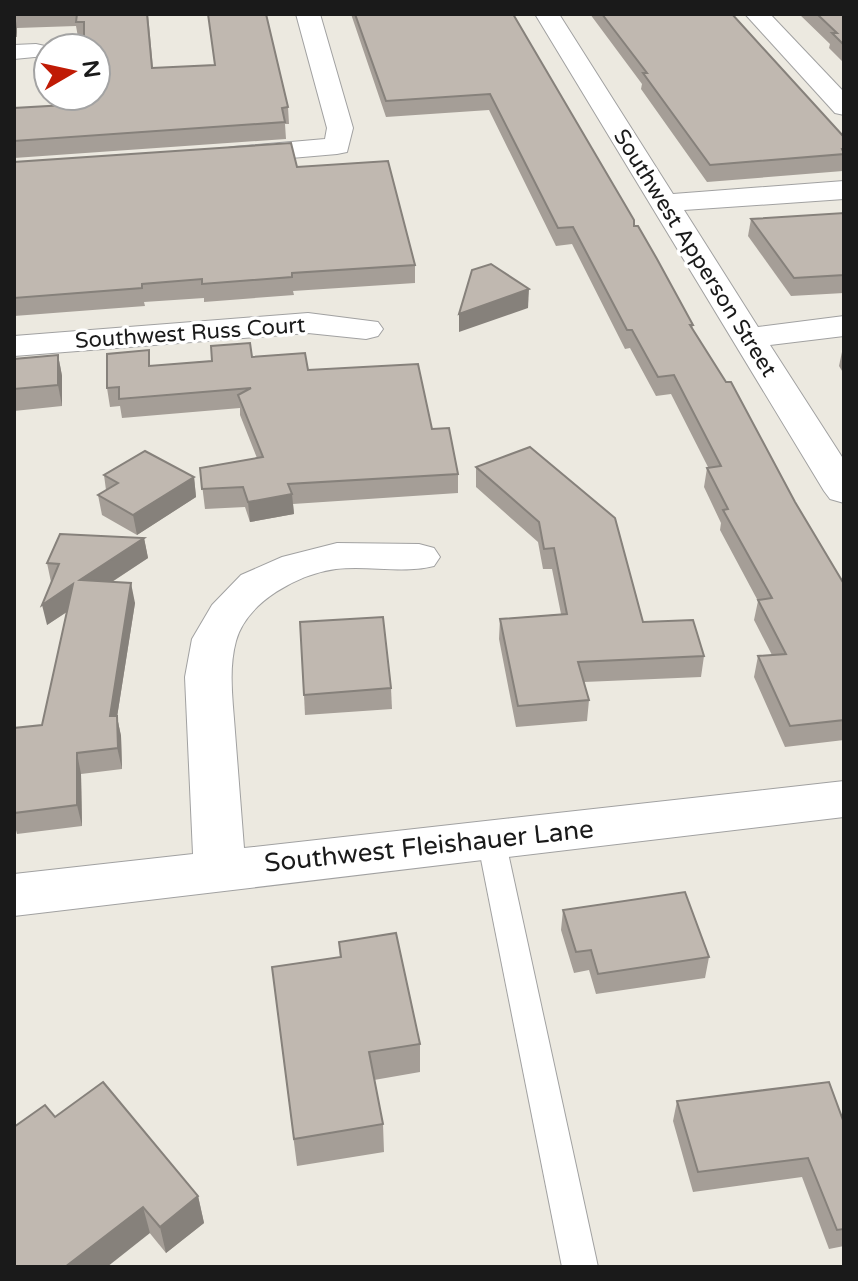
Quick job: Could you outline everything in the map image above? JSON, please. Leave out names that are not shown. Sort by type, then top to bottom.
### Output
[{"type":"street","points":[[213,157],[337,146],[340,128],[308,14]]},
{"type":"street","name":"Southwest Apperson Street","points":[[547,14],[844,491]]},
{"type":"street","points":[[757,14],[833,82],[844,107]]},
{"type":"street","points":[[664,203],[844,190]]},
{"type":"street","name":"Southwest Russ Court","points":[[14,346],[308,323],[366,329]]},
{"type":"street","points":[[748,338],[844,326]]},
{"type":"street","points":[[220,869],[208,677],[214,639],[227,615],[256,585],[297,566],[337,556],[419,557]]},
{"type":"street","name":"Southwest Fleishauer Lane","points":[[14,895],[844,799]]},
{"type":"lane","points":[[491,839],[580,1267]]},
{"type":"building","points":[[77,14],[147,14],[152,68],[215,65],[208,14],[266,14],[288,107],[282,108],[285,122],[14,141],[14,108],[32,107],[32,112],[112,112],[112,32],[84,32],[84,22],[76,22]]},
{"type":"building","points":[[355,14],[513,14],[634,220],[634,226],[638,226],[657,259],[693,325],[690,325],[726,382],[731,382],[795,502],[844,584],[844,720],[790,726],[758,656],[786,654],[758,600],[772,598],[723,510],[728,509],[707,468],[721,466],[674,375],[658,377],[632,330],[627,330],[573,227],[558,228],[490,94],[386,101]]},
{"type":"building","points":[[602,14],[732,14],[844,137],[844,154],[710,165]]},
{"type":"building","points":[[817,14],[844,14],[844,45],[832,33],[837,33]]},
{"type":"building","points":[[291,143],[297,167],[388,161],[415,265],[292,273],[292,277],[202,284],[202,279],[142,284],[142,288],[14,298],[14,162]]},
{"type":"building","points":[[844,213],[844,275],[794,278],[751,219]]},
{"type":"building","points":[[491,264],[529,289],[459,314],[472,270]]},
{"type":"building","points":[[250,343],[252,357],[305,353],[308,370],[418,364],[432,429],[449,428],[458,474],[288,484],[292,494],[248,502],[243,487],[202,489],[200,468],[263,457],[238,395],[251,388],[119,399],[119,387],[107,388],[107,354],[149,350],[149,366],[212,361],[211,346]]},
{"type":"building","points":[[58,355],[58,385],[14,389],[14,359]]},
{"type":"building","points":[[530,447],[615,518],[643,622],[693,620],[704,656],[578,662],[589,700],[518,706],[500,619],[567,614],[554,548],[544,549],[539,522],[476,467]]},
{"type":"building","points":[[145,451],[194,477],[133,515],[98,495],[118,483],[104,475]]},
{"type":"building","points":[[60,534],[144,538],[80,580],[131,583],[110,716],[117,716],[118,748],[77,753],[77,805],[14,813],[14,728],[42,725],[73,584],[42,605],[59,564],[47,563]]},
{"type":"building","points":[[383,617],[391,688],[304,695],[300,622]]},
{"type":"building","points":[[685,892],[709,957],[598,974],[591,950],[576,952],[563,910]]},
{"type":"building","points":[[396,933],[420,1044],[369,1052],[383,1124],[294,1139],[272,967],[341,957],[339,942]]},
{"type":"building","points":[[103,1082],[198,1196],[160,1227],[143,1207],[65,1267],[14,1267],[14,1127],[45,1105],[55,1117]]},
{"type":"building","points":[[829,1082],[844,1123],[844,1229],[837,1230],[808,1158],[698,1172],[677,1101]]}]
